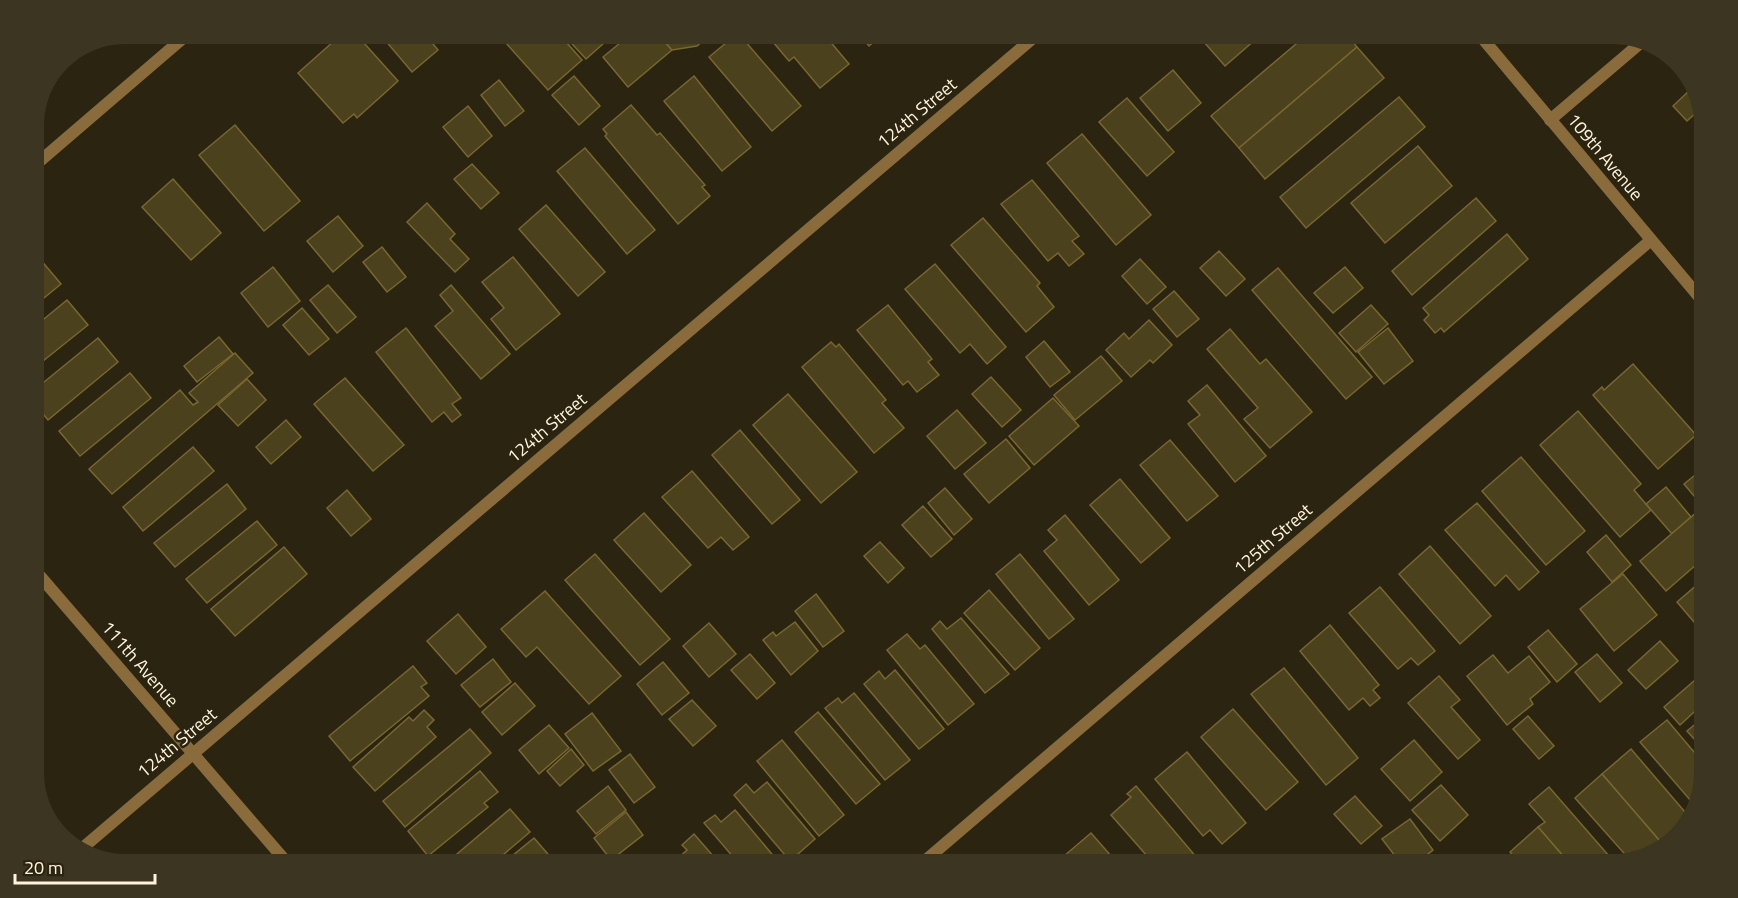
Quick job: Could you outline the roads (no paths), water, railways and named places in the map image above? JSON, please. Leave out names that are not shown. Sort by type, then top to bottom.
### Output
[{"type":"street","points":[[44,158],[176,44]]},
{"type":"street","name":"124th Street","points":[[86,845],[192,752],[1026,44]]},
{"type":"street","name":"109th Avenue","points":[[1487,44],[1694,291]]},
{"type":"street","points":[[1550,120],[1636,47]]},
{"type":"street","name":"125th Street","points":[[933,854],[1651,240]]},
{"type":"street","name":"111th Avenue","points":[[44,581],[280,854]]}]
